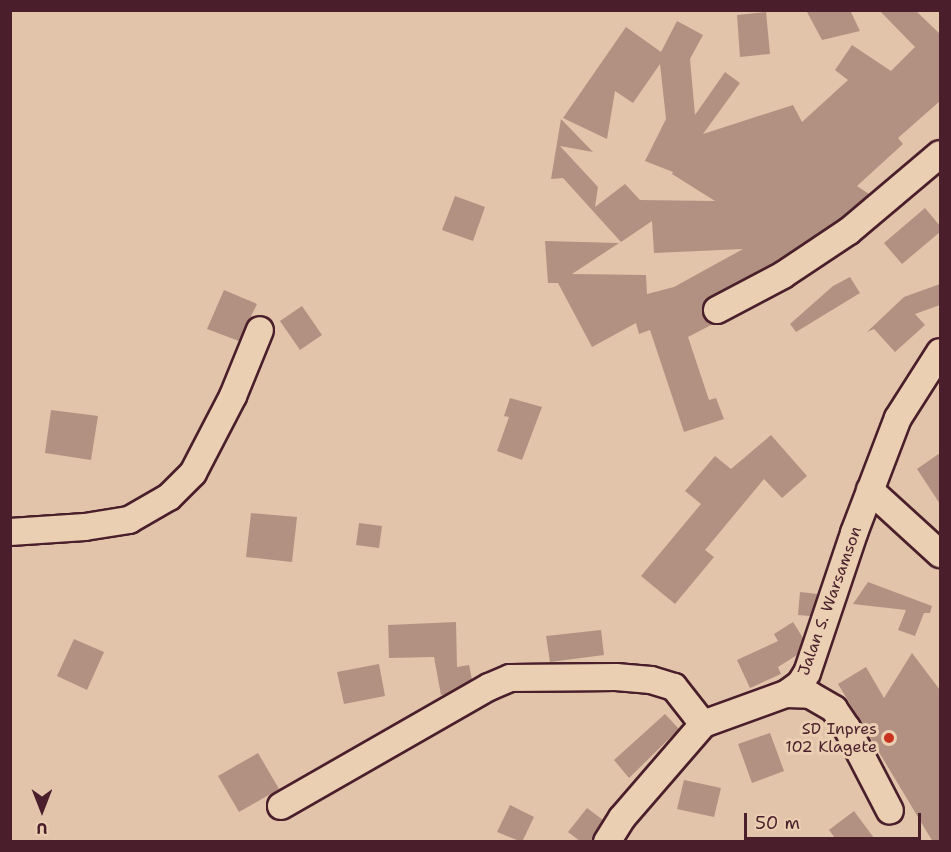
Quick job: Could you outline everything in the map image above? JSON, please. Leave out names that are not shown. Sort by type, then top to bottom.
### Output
[{"type":"street","points":[[717,310],[783,275],[849,231],[940,154]]},
{"type":"street","points":[[10,532],[85,527],[129,520],[169,497],[193,473],[232,396],[260,330]]},
{"type":"street","name":"Jalan S. Warsamson","points":[[607,842],[622,818],[703,724],[786,694],[800,684],[807,673],[870,490],[898,418],[940,352]]},
{"type":"street","points":[[870,490],[940,554]]},
{"type":"street","points":[[281,806],[489,687],[510,678],[616,677],[651,680],[674,687],[703,724]]},
{"type":"street","points":[[786,694],[810,695],[834,710],[847,728],[890,811]]},
{"type":"building","points":[[806,10],[850,10],[860,31],[822,40]]},
{"type":"building","points":[[879,10],[915,10],[940,34],[940,101],[898,138],[903,144],[857,186],[869,194],[840,219],[775,262],[705,302],[704,316],[713,324],[688,337],[709,400],[716,398],[724,419],[684,432],[650,330],[639,334],[636,323],[592,347],[558,283],[548,283],[545,241],[619,243],[572,274],[646,275],[647,294],[674,287],[743,249],[654,253],[652,221],[621,242],[563,178],[551,179],[561,119],[593,152],[560,146],[598,187],[595,207],[625,184],[640,200],[715,201],[672,174],[673,172],[645,161],[666,119],[660,64],[633,103],[615,91],[607,139],[563,118],[626,27],[661,52],[677,21],[703,35],[690,59],[695,115],[725,72],[740,83],[703,134],[793,105],[802,122],[848,80],[835,70],[852,45],[891,71],[915,47]]},
{"type":"building","points":[[766,12],[770,54],[740,57],[737,15]]},
{"type":"building","points":[[455,196],[485,207],[473,241],[442,230]]},
{"type":"building","points":[[925,208],[940,226],[940,232],[902,264],[884,243]]},
{"type":"building","points":[[850,277],[860,293],[796,332],[790,324],[833,286]]},
{"type":"building","points":[[940,284],[940,305],[915,314],[925,325],[895,352],[874,329],[867,332],[904,297]]},
{"type":"building","points":[[224,290],[257,304],[239,341],[207,329]]},
{"type":"building","points":[[302,306],[322,335],[300,350],[280,321]]},
{"type":"building","points":[[510,398],[542,407],[522,460],[497,451],[509,417],[504,416]]},
{"type":"building","points":[[51,410],[98,416],[91,460],[45,453]]},
{"type":"building","points":[[771,435],[807,476],[782,498],[764,479],[705,550],[714,557],[675,604],[641,576],[701,504],[685,491],[715,456],[731,469]]},
{"type":"building","points":[[940,453],[940,504],[917,469]]},
{"type":"building","points":[[251,513],[297,517],[292,562],[246,557]]},
{"type":"building","points":[[359,523],[382,526],[379,548],[356,545]]},
{"type":"building","points":[[868,582],[932,606],[930,613],[924,613],[915,636],[898,630],[906,610],[853,604]]},
{"type":"building","points":[[800,592],[818,594],[810,616],[798,615]]},
{"type":"building","points":[[456,622],[457,667],[469,665],[472,680],[447,694],[441,695],[434,657],[389,658],[388,625]]},
{"type":"building","points":[[793,622],[803,638],[797,655],[778,667],[781,674],[750,688],[737,660],[778,641],[774,634]]},
{"type":"building","points":[[601,630],[604,655],[550,662],[546,636]]},
{"type":"building","points":[[74,639],[104,652],[87,690],[57,676]]},
{"type":"building","points":[[912,653],[940,690],[940,842],[933,842],[838,684],[866,667],[884,698]]},
{"type":"building","points":[[379,664],[385,696],[344,704],[337,672]]},
{"type":"building","points":[[665,714],[679,729],[629,778],[614,760]]},
{"type":"building","points":[[770,733],[784,771],[752,783],[738,744]]},
{"type":"building","points":[[258,753],[279,789],[239,812],[218,776]]},
{"type":"building","points":[[684,780],[721,788],[714,817],[677,809]]},
{"type":"building","points":[[510,805],[534,817],[522,842],[497,832]]},
{"type":"building","points":[[587,808],[603,820],[592,842],[581,842],[568,832]]},
{"type":"building","points":[[854,811],[877,842],[838,842],[829,830]]},
{"type":"place","name":"SD Inpres 102 Klagete","points":[[889,738]]}]
